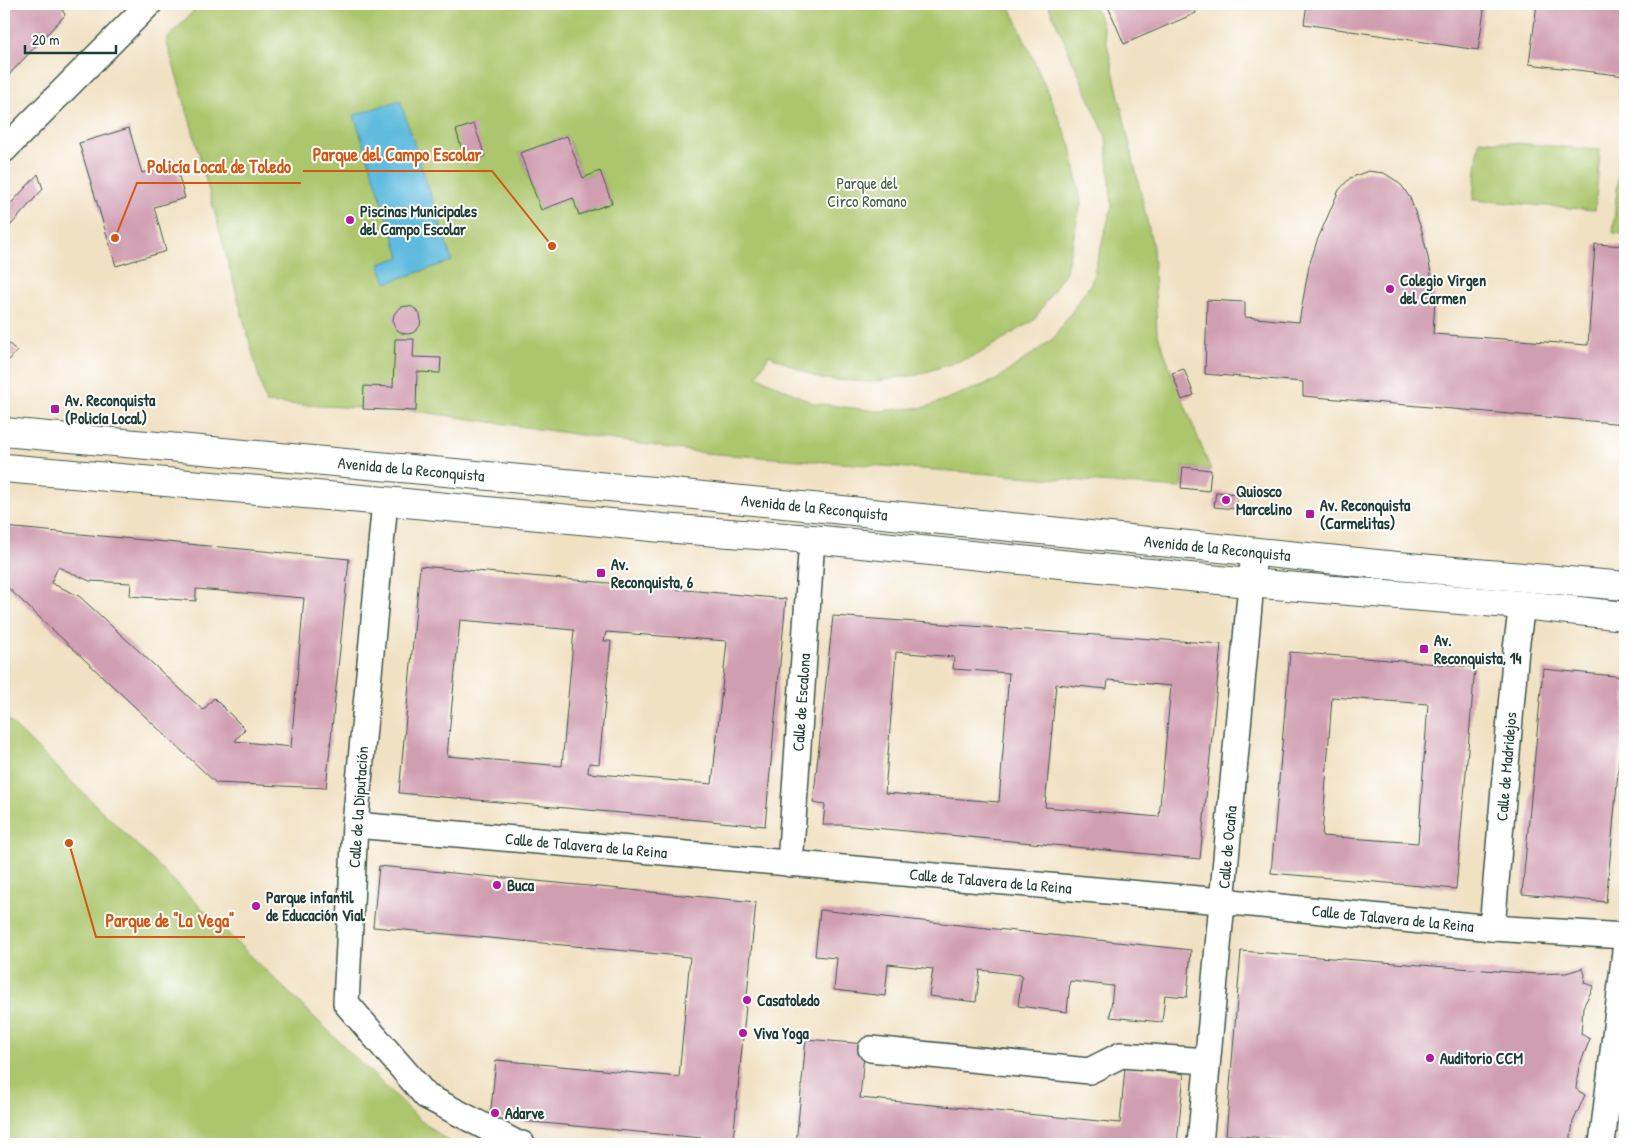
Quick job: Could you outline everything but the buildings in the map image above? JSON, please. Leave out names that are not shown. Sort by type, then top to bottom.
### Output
[{"type":"main road","name":"Avenida de la Reconquista","points":[[4,432],[664,492],[1625,586]]},
{"type":"main road","name":"Avenida de la Reconquista","points":[[4,468],[385,501],[662,528],[812,539],[1250,583],[1522,605],[1625,616]]},
{"type":"street","points":[[4,150],[149,4]]},
{"type":"street","name":"Calle de la Diputación","points":[[385,501],[356,826],[346,1003],[426,1096],[518,1144],[522,1144]]},
{"type":"street","name":"Calle de Escalona","points":[[790,864],[812,539]]},
{"type":"street","name":"Calle de Ocaña","points":[[1200,1144],[1254,551]]},
{"type":"street","name":"Calle de Madridejos","points":[[1492,928],[1516,649],[1522,605]]},
{"type":"street","name":"Calle de Talavera de la Reina","points":[[356,826],[1221,901],[1492,928],[1625,936]]},
{"type":"street","points":[[1602,1144],[1625,951]]},
{"type":"street","points":[[871,1049],[1089,1071],[1121,1055],[1207,1061]]},
{"type":"green space","name":"Parque del Circo Romano","points":[[200,4],[1009,4],[1071,146],[1081,203],[1066,271],[1034,320],[977,355],[917,375],[870,382],[820,379],[769,355],[757,376],[813,403],[877,411],[926,407],[996,380],[1054,338],[1091,283],[1112,206],[1106,137],[1048,4],[1093,4],[1102,22],[1153,247],[1157,332],[1211,470],[1183,467],[1181,488],[704,453],[416,411],[266,403],[190,121],[166,40]],"holes":[[[567,136],[583,178],[600,171],[612,203],[579,215],[573,198],[541,210],[520,153]]]},
{"type":"green space","points":[[1479,140],[1600,150],[1595,210],[1473,200]]},
{"type":"green space","points":[[1618,177],[1625,178],[1625,234],[1613,233]]},
{"type":"green space","points":[[4,716],[420,1120],[452,1144],[4,1144]]},
{"type":"water","points":[[400,100],[452,261],[386,283],[379,264],[400,257],[354,115]]},
{"type":"place","name":"Piscinas Municipales del Campo Escolar","points":[[350,220]]},
{"type":"place","name":"Policía Local de Toledo","points":[[115,238]]},
{"type":"place","name":"Parque del Campo Escolar","points":[[552,246]]},
{"type":"place","name":"Colegio Virgen del Carmen","points":[[1390,289]]},
{"type":"place","name":"Av. Reconquista (Policía Local)","points":[[55,409]]},
{"type":"place","name":"Quiosco Marcelino","points":[[1226,500]]},
{"type":"place","name":"Av. Reconquista (Carmelitas)","points":[[1310,514]]},
{"type":"place","name":"Av. Reconquista, 6","points":[[601,573]]},
{"type":"place","name":"Av. Reconquista, 14","points":[[1424,649]]},
{"type":"place","name":"Parque de \"La Vega\"","points":[[69,843]]},
{"type":"place","name":"Buca","points":[[497,885]]},
{"type":"place","name":"Parque infantil de Educación Vial","points":[[256,906]]},
{"type":"place","name":"Casatoledo","points":[[747,1000]]},
{"type":"place","name":"Viva Yoga","points":[[743,1033]]},
{"type":"place","name":"Auditorio CCM","points":[[1430,1058]]},
{"type":"place","name":"Adarve","points":[[495,1113]]}]
